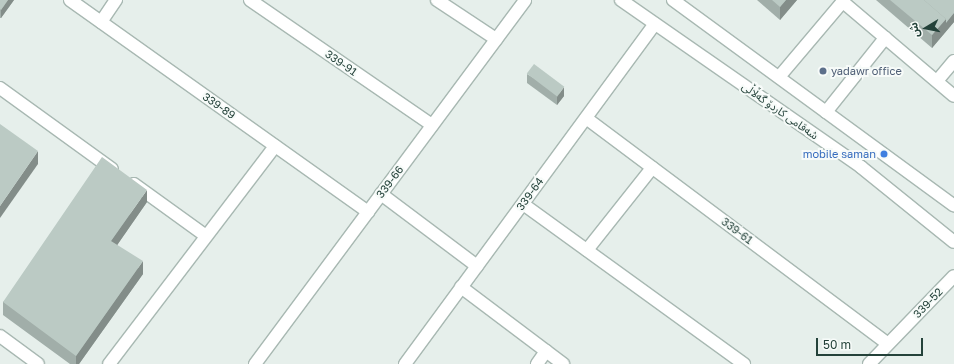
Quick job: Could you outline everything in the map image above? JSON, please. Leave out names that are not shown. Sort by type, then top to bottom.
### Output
[{"type":"street","name":"339-89","points":[[70,0],[368,212]]},
{"type":"street","points":[[101,22],[116,0]]},
{"type":"street","name":"339-91","points":[[250,0],[432,126]]},
{"type":"street","points":[[438,0],[496,39]]},
{"type":"street","name":"339-66","points":[[255,364],[525,0]]},
{"type":"street","name":"شەقامی کاردۆ گەڵاڵی","points":[[621,0],[861,167],[954,242]]},
{"type":"street","points":[[779,77],[843,1],[954,96]]},
{"type":"street","points":[[680,2],[954,206]]},
{"type":"street","name":"339-64","points":[[405,364],[654,24]]},
{"type":"street","points":[[826,112],[885,38]]},
{"type":"street","points":[[937,81],[954,61]]},
{"type":"street","points":[[0,88],[206,236]]},
{"type":"street","name":"339-61","points":[[586,118],[888,344]]},
{"type":"street","points":[[109,364],[274,146]]},
{"type":"street","points":[[587,250],[652,168]]},
{"type":"street","points":[[381,194],[477,266]]},
{"type":"street","points":[[523,204],[744,364]]},
{"type":"street","name":"339-52","points":[[869,364],[954,276]]},
{"type":"street","points":[[461,287],[563,364]]},
{"type":"street","points":[[0,336],[38,364]]},
{"type":"street","points":[[537,364],[546,351]]},
{"type":"building","points":[[0,0],[8,0],[1,10],[0,9]]},
{"type":"building","points":[[772,0],[786,0],[780,7]]},
{"type":"building","points":[[890,0],[924,0],[946,19],[932,35]]},
{"type":"building","points":[[924,0],[954,0],[954,13],[946,23],[946,19]]},
{"type":"building","points":[[534,64],[564,87],[557,96],[527,74]]},
{"type":"building","points":[[0,124],[38,151],[0,206]]},
{"type":"building","points":[[102,157],[147,190],[111,241],[143,261],[76,356],[3,302]]},
{"type":"place","name":"yadawr office","points":[[823,71]]},
{"type":"place","name":"mobile saman","points":[[884,154]]}]
